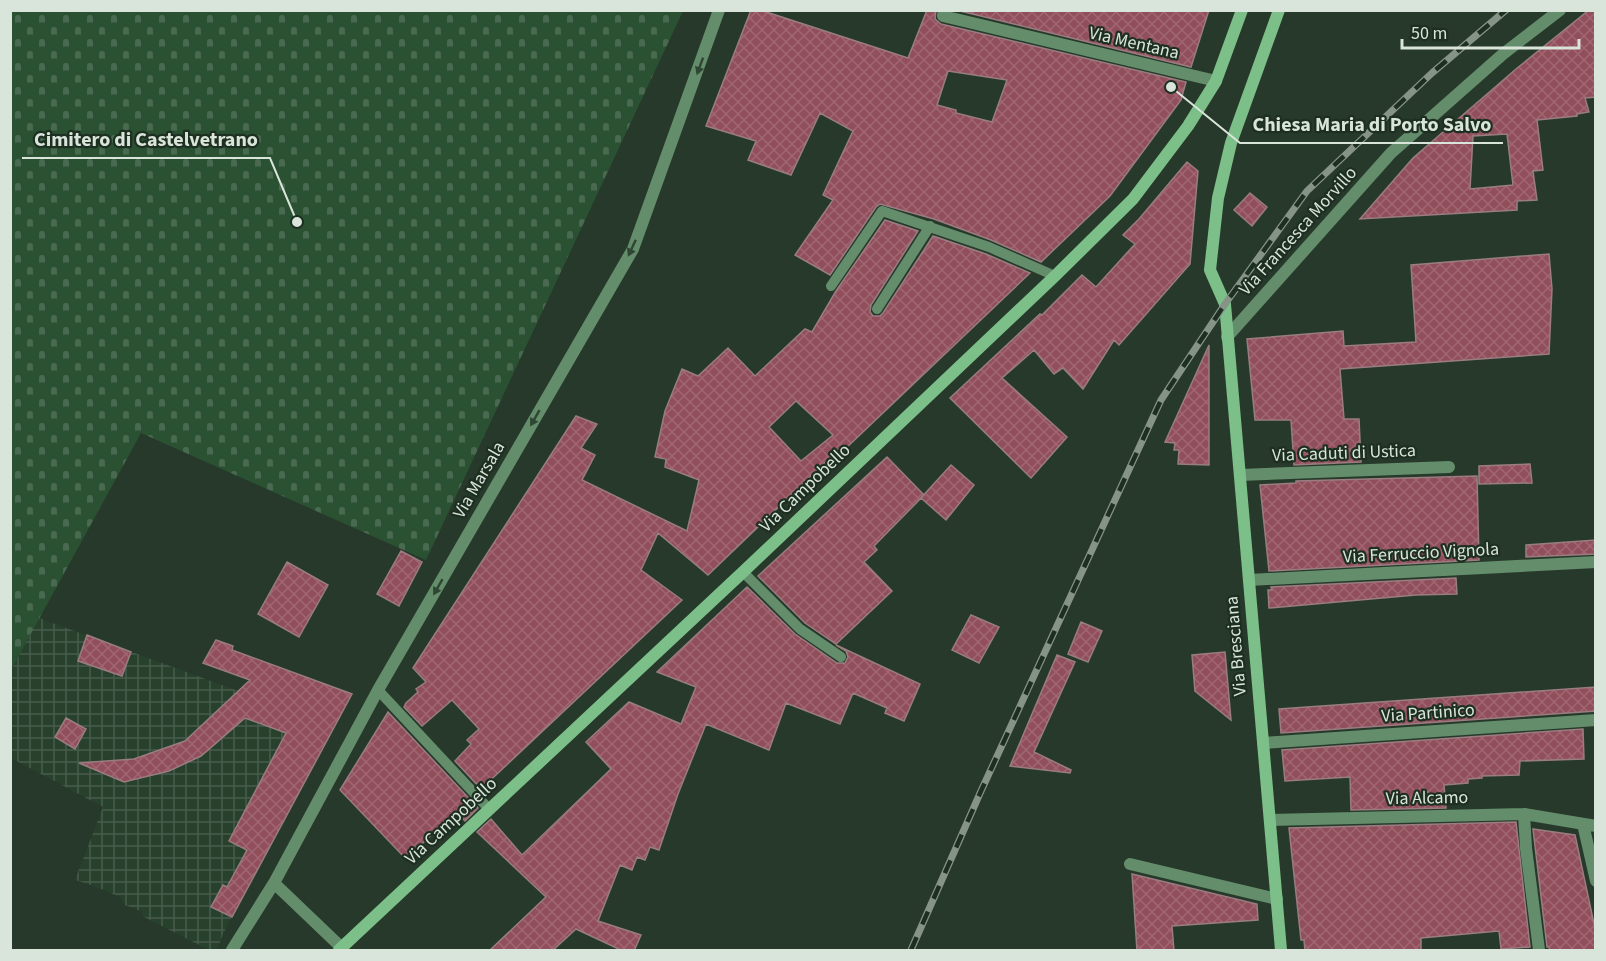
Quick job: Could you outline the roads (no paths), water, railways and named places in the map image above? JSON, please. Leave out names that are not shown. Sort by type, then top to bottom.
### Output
[{"type":"main road","name":"Via Campobello","points":[[341,949],[743,572],[1133,199],[1188,126],[1216,81],[1242,10]]},
{"type":"main road","name":"Via Bresciana","points":[[1279,10],[1231,143],[1218,198],[1210,270],[1225,304],[1281,951]]},
{"type":"street","name":"Via Marsala","points":[[232,951],[274,883],[378,690],[633,249],[719,10]]},
{"type":"street","name":"Via Mentana","points":[[944,10],[943,16],[1216,81]]},
{"type":"street","name":"Via Francesca Morvillo","points":[[1227,338],[1391,153],[1503,54],[1560,10]]},
{"type":"street","name":"Via Caduti di Ustica","points":[[1240,475],[1449,467]]},
{"type":"street","name":"Via Ferruccio Vignola","points":[[1249,579],[1596,562]]},
{"type":"street","name":"Via Partinico","points":[[1263,743],[1596,720]]},
{"type":"street","points":[[1524,814],[1539,951]]},
{"type":"street","name":"Via Alcamo","points":[[1270,820],[1524,814],[1589,825],[1596,881]]},
{"type":"street","points":[[1130,864],[1277,899]]},
{"type":"street","points":[[274,883],[341,949]]},
{"type":"lane","points":[[831,286],[882,211],[989,247],[1055,276]]},
{"type":"lane","points":[[877,309],[930,226]]},
{"type":"lane","points":[[743,572],[800,629],[841,657]]},
{"type":"lane","points":[[378,690],[489,809]]},
{"type":"railway","points":[[911,950],[981,791],[1161,400],[1225,304],[1307,191],[1432,73],[1506,10]]},
{"type":"place","name":"Chiesa Maria di Porto Salvo","points":[[1171,87]]},
{"type":"place","name":"Cimitero di Castelvetrano","points":[[297,222]]}]
